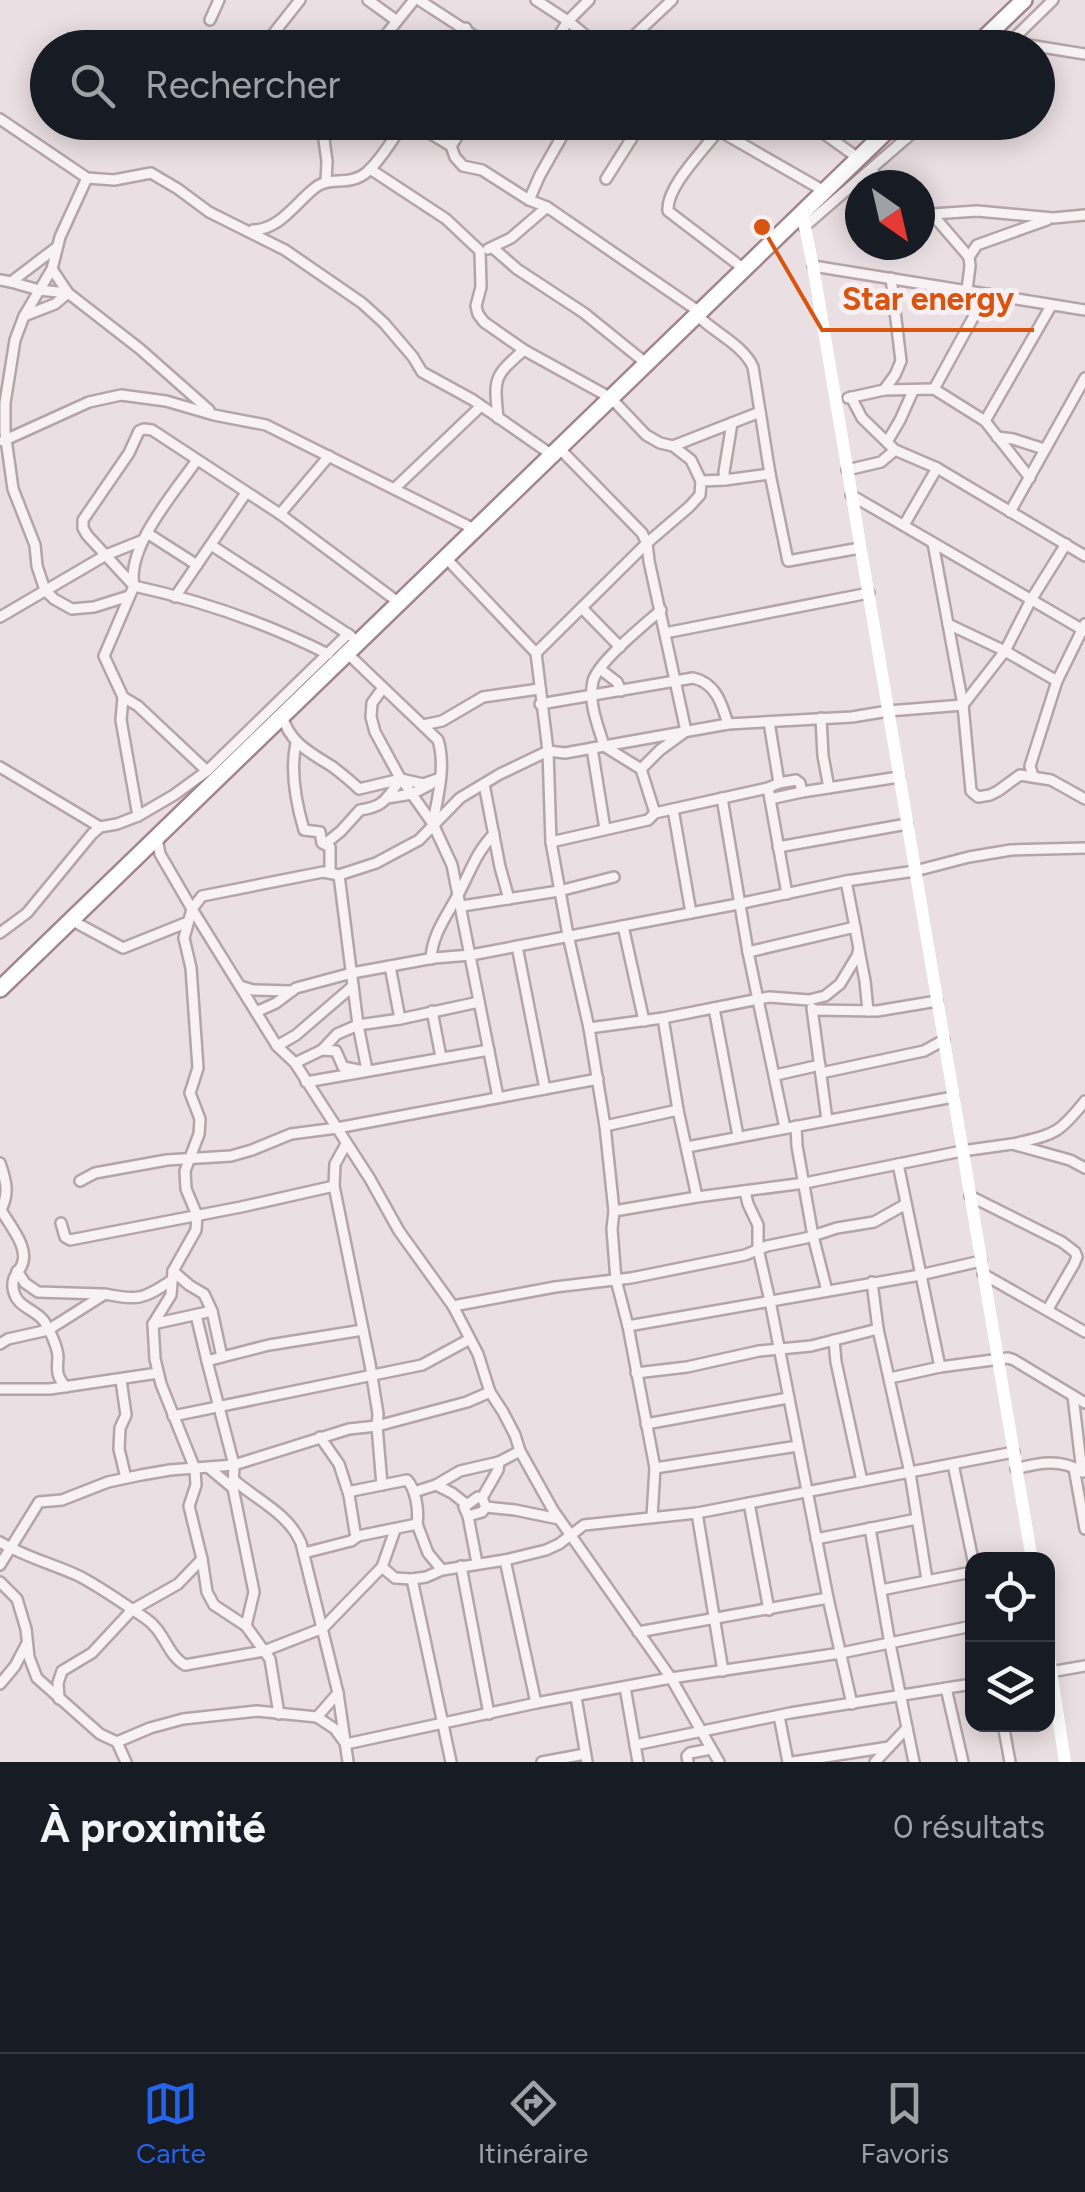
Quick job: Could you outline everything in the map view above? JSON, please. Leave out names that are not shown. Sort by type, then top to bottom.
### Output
[{"type":"highway","points":[[993,30],[1024,0]]},
{"type":"highway","points":[[0,989],[282,715],[351,642],[398,602],[744,270],[803,220],[824,191],[877,140]]},
{"type":"street","points":[[210,20],[219,0]]},
{"type":"street","points":[[276,30],[300,0]]},
{"type":"street","points":[[368,0],[397,21]]},
{"type":"street","points":[[390,30],[417,0],[469,30]]},
{"type":"street","points":[[536,0],[579,30]]},
{"type":"street","points":[[562,30],[589,0]]},
{"type":"street","points":[[640,30],[672,0]]},
{"type":"street","points":[[1022,30],[1053,0]]},
{"type":"street","points":[[1055,50],[1085,54]]},
{"type":"street","points":[[0,119],[30,139]]},
{"type":"street","points":[[31,140],[87,178],[114,180],[151,173],[210,212],[285,250],[362,303],[384,323],[422,372],[555,452],[647,542],[686,731]]},
{"type":"street","points":[[324,140],[328,160],[326,182]]},
{"type":"street","points":[[250,230],[266,230],[316,186],[358,178],[393,140]]},
{"type":"street","points":[[440,140],[450,146],[463,166],[482,170],[546,207],[699,314],[750,360],[788,562],[860,548]]},
{"type":"street","points":[[450,146],[454,140]]},
{"type":"street","points":[[529,200],[560,140]]},
{"type":"street","points":[[606,179],[631,140]]},
{"type":"street","points":[[711,140],[674,186],[668,211],[744,270]]},
{"type":"street","points":[[732,140],[824,191]]},
{"type":"street","points":[[833,140],[858,158]]},
{"type":"street","points":[[872,170],[905,140]]},
{"type":"street","points":[[370,169],[446,219],[480,251],[481,288],[476,306],[484,322],[524,350],[611,398],[646,435],[673,446],[690,460],[702,481],[700,495],[536,652]]},
{"type":"street","points":[[87,178],[69,215],[52,270],[24,316],[15,340],[5,402],[3,440],[13,489],[34,545],[45,590],[72,609],[94,607],[131,591],[176,597],[283,632],[328,654]]},
{"type":"street","points":[[845,190],[803,220],[1031,1552]]},
{"type":"street","points":[[480,251],[512,238],[546,207]]},
{"type":"street","points":[[935,214],[977,211],[1053,218],[1085,214]]},
{"type":"street","points":[[935,218],[968,257],[966,290]]},
{"type":"street","points":[[968,257],[978,245],[1053,218]]},
{"type":"street","points":[[5,281],[57,247]]},
{"type":"street","points":[[493,248],[647,364]]},
{"type":"street","points":[[813,266],[1085,310]]},
{"type":"street","points":[[52,270],[68,293],[214,414]]},
{"type":"street","points":[[884,390],[900,361],[892,278]]},
{"type":"street","points":[[5,281],[68,293]]},
{"type":"street","points":[[24,316],[55,304],[68,293]]},
{"type":"street","points":[[934,389],[986,294]]},
{"type":"street","points":[[985,421],[1051,306]]},
{"type":"street","points":[[498,418],[495,389],[499,372],[524,350]]},
{"type":"street","points":[[1010,512],[1085,378]]},
{"type":"street","points":[[835,400],[884,390],[934,389],[985,421],[1030,478]]},
{"type":"street","points":[[887,442],[913,391]]},
{"type":"street","points":[[3,440],[89,402],[120,395],[166,401],[266,426],[474,529]]},
{"type":"street","points":[[851,397],[862,418],[896,450],[937,468],[1085,556]]},
{"type":"street","points":[[395,488],[481,406]]},
{"type":"street","points":[[673,446],[760,412]]},
{"type":"street","points":[[726,480],[732,423]]},
{"type":"street","points":[[131,591],[87,535],[83,520],[144,428],[280,514],[398,602]]},
{"type":"street","points":[[997,437],[1044,448]]},
{"type":"street","points":[[847,470],[881,462],[896,450]]},
{"type":"street","points":[[280,514],[329,456]]},
{"type":"street","points":[[138,816],[121,720],[123,697],[104,656],[131,591],[132,572],[144,537],[196,460]]},
{"type":"street","points":[[904,526],[937,468]]},
{"type":"street","points":[[702,481],[770,474]]},
{"type":"street","points":[[176,597],[246,493]]},
{"type":"street","points":[[851,495],[1084,628],[1057,681],[1030,766],[1032,776]]},
{"type":"street","points":[[0,617],[144,537]]},
{"type":"street","points":[[144,537],[197,565]]},
{"type":"street","points":[[933,543],[963,705],[971,791],[982,798],[1017,776],[1032,776],[1051,780],[1085,799]]},
{"type":"street","points":[[17,1272],[38,1292],[125,1298],[150,1295],[172,1275],[196,1230],[185,1170],[200,1119],[190,1094],[198,1068],[191,968],[184,938],[192,908],[202,896],[323,872],[335,874],[376,863],[419,840],[460,798],[548,751],[565,753],[728,724],[852,717],[963,705],[1004,651],[1066,544]]},
{"type":"street","points":[[210,545],[351,642],[383,688],[438,740],[442,752],[432,824]]},
{"type":"street","points":[[445,557],[536,652],[548,751],[551,842],[598,1079],[614,1211],[616,1280],[655,1468],[652,1517]]},
{"type":"street","points":[[665,633],[869,593]]},
{"type":"street","points":[[582,608],[620,646]]},
{"type":"street","points":[[655,813],[641,769],[604,746],[593,696],[595,676],[600,669],[660,610]]},
{"type":"street","points":[[948,624],[1057,681]]},
{"type":"street","points":[[0,933],[27,913],[100,827],[138,816],[174,795],[206,770],[328,654],[351,642]]},
{"type":"street","points":[[600,669],[622,691]]},
{"type":"street","points":[[540,704],[693,678],[703,680],[722,702],[728,724]]},
{"type":"street","points":[[383,688],[372,703],[374,732],[446,848],[462,906],[498,1097]]},
{"type":"street","points":[[423,725],[442,721],[483,697],[539,689]]},
{"type":"street","points":[[123,697],[138,706],[206,770]]},
{"type":"street","points":[[282,715],[296,743],[359,788],[401,779],[423,784],[439,779]]},
{"type":"street","points":[[822,718],[822,756],[829,788]]},
{"type":"street","points":[[769,722],[778,784]]},
{"type":"street","points":[[641,769],[686,731]]},
{"type":"street","points":[[296,743],[296,804],[304,830],[320,832],[322,843],[330,847],[366,1070]]},
{"type":"street","points":[[592,748],[604,829]]},
{"type":"street","points":[[0,767],[100,827]]},
{"type":"street","points":[[551,842],[722,798],[802,792],[899,777]]},
{"type":"street","points":[[324,844],[360,810],[375,808],[387,798],[401,779]]},
{"type":"street","points":[[387,798],[423,790],[439,779]]},
{"type":"street","points":[[769,794],[778,784],[796,780],[802,792]]},
{"type":"street","points":[[484,784],[508,899]]},
{"type":"street","points":[[769,794],[788,894]]},
{"type":"street","points":[[722,798],[758,999],[797,1146],[827,1291]]},
{"type":"street","points":[[673,809],[691,913]]},
{"type":"street","points":[[778,847],[906,824]]},
{"type":"street","points":[[431,959],[435,938],[480,848],[494,834]]},
{"type":"street","points":[[157,838],[160,854],[256,1012],[278,1046],[295,1063],[400,1230],[453,1306],[490,1392],[559,1519],[671,1678],[719,1762]]},
{"type":"street","points":[[240,986],[292,991],[352,973],[471,955],[846,881],[915,871],[969,857],[1011,850],[1085,848]]},
{"type":"street","points":[[462,906],[559,891],[614,877]]},
{"type":"street","points":[[846,881],[866,980],[868,1011]]},
{"type":"street","points":[[72,920],[123,948],[188,922]]},
{"type":"street","points":[[624,926],[644,1021]]},
{"type":"street","points":[[748,952],[855,927]]},
{"type":"street","points":[[517,946],[545,1089]]},
{"type":"street","points":[[811,1005],[840,984],[859,950]]},
{"type":"street","points":[[390,966],[400,1019]]},
{"type":"street","points":[[338,999],[352,973]]},
{"type":"street","points":[[278,1046],[353,986]]},
{"type":"street","points":[[256,1012],[292,991]]},
{"type":"street","points":[[589,1028],[768,997],[868,1011],[937,1001]]},
{"type":"street","points":[[295,1063],[322,1050],[337,1034],[358,1024],[479,1002]]},
{"type":"street","points":[[811,1005],[827,1120]]},
{"type":"street","points":[[714,1008],[738,1136]]},
{"type":"street","points":[[432,1011],[441,1057]]},
{"type":"street","points":[[663,1018],[697,1197]]},
{"type":"street","points":[[776,1075],[924,1051],[944,1040]]},
{"type":"street","points":[[322,1050],[336,1052],[343,1066],[366,1070]]},
{"type":"street","points":[[306,1082],[489,1050]]},
{"type":"street","points":[[80,1181],[95,1173],[188,1158],[230,1156],[292,1134],[598,1079]]},
{"type":"street","points":[[687,1146],[953,1097]]},
{"type":"street","points":[[614,1211],[805,1183],[1012,1144],[1064,1127],[1085,1101]]},
{"type":"street","points":[[605,1126],[678,1110]]},
{"type":"street","points":[[346,1144],[336,1164],[334,1186],[372,1376],[382,1485]]},
{"type":"street","points":[[1012,1144],[1085,1168]]},
{"type":"street","points":[[0,1163],[7,1188],[0,1211],[24,1252],[23,1264],[12,1285],[16,1299],[44,1322],[58,1357],[58,1378],[66,1386]]},
{"type":"street","points":[[898,1164],[940,1368]]},
{"type":"street","points":[[61,1223],[65,1237],[70,1240],[334,1186]]},
{"type":"street","points":[[745,1191],[758,1225],[758,1249],[852,1704]]},
{"type":"street","points":[[970,1196],[1076,1252],[1074,1264],[1048,1309]]},
{"type":"street","points":[[453,1306],[744,1255],[837,1228],[874,1222],[906,1204]]},
{"type":"street","points":[[628,1326],[872,1282],[982,1267],[1085,1332]]},
{"type":"street","points":[[172,1275],[204,1294],[222,1356]]},
{"type":"street","points":[[172,1275],[171,1294],[153,1324],[158,1373],[195,1469],[196,1485],[189,1506],[210,1599],[246,1626],[264,1651],[272,1668],[279,1714]]},
{"type":"street","points":[[872,1282],[878,1329],[910,1472],[926,1580]]},
{"type":"street","points":[[0,1344],[8,1338],[48,1330],[105,1294]]},
{"type":"street","points":[[153,1324],[212,1312]]},
{"type":"street","points":[[196,1316],[234,1465],[254,1592],[246,1626]]},
{"type":"street","points":[[636,1374],[778,1348],[812,1346],[878,1329]]},
{"type":"street","points":[[207,1361],[269,1345],[363,1330]]},
{"type":"street","points":[[174,1416],[422,1365],[470,1339]]},
{"type":"street","points":[[834,1340],[862,1481]]},
{"type":"street","points":[[890,1378],[998,1359],[1014,1360],[1085,1403]]},
{"type":"street","points":[[0,1388],[50,1389],[158,1373]]},
{"type":"street","points":[[121,1380],[126,1415],[118,1449],[126,1478]]},
{"type":"street","points":[[0,1565],[39,1502],[62,1500],[126,1478],[234,1465],[349,1429],[377,1426],[468,1402],[490,1392]]},
{"type":"street","points":[[1073,1396],[1085,1529]]},
{"type":"street","points":[[646,1424],[788,1398]]},
{"type":"street","points":[[320,1437],[339,1464],[358,1536]]},
{"type":"street","points":[[655,1468],[798,1446]]},
{"type":"street","points":[[414,1492],[520,1451]]},
{"type":"street","points":[[382,1567],[394,1578],[426,1577],[442,1570],[546,1550],[584,1524],[697,1513],[1014,1452]]},
{"type":"street","points":[[468,1516],[482,1512],[498,1462]]},
{"type":"street","points":[[1016,1469],[1056,1462],[1080,1471]]},
{"type":"street","points":[[954,1464],[971,1552]]},
{"type":"street","points":[[209,1468],[288,1522],[297,1534],[324,1628],[348,1762]]},
{"type":"street","points":[[349,1495],[352,1491],[408,1480],[412,1483],[417,1524],[428,1552],[442,1570]]},
{"type":"street","points":[[436,1486],[466,1504]]},
{"type":"street","points":[[477,1563],[464,1507],[478,1497],[484,1502],[559,1519]]},
{"type":"street","points":[[749,1504],[769,1610]]},
{"type":"street","points":[[697,1513],[723,1671]]},
{"type":"street","points":[[816,1539],[917,1519]]},
{"type":"street","points":[[304,1553],[351,1542],[358,1536],[417,1524]]},
{"type":"street","points":[[870,1528],[914,1762]]},
{"type":"street","points":[[0,1542],[84,1579],[151,1622],[180,1664],[185,1665],[264,1651],[324,1628],[382,1567],[395,1530]]},
{"type":"street","points":[[58,1699],[62,1672],[92,1653],[132,1610],[178,1584],[202,1558]]},
{"type":"street","points":[[505,1560],[536,1703]]},
{"type":"street","points":[[461,1566],[489,1714]]},
{"type":"street","points":[[880,1590],[965,1573]]},
{"type":"street","points":[[412,1579],[451,1762]]},
{"type":"street","points":[[0,1582],[17,1599],[37,1678],[100,1734],[117,1742],[126,1762]]},
{"type":"street","points":[[638,1632],[828,1598]]},
{"type":"street","points":[[346,1744],[536,1703],[840,1653],[965,1628]]},
{"type":"street","points":[[0,1684],[27,1643]]},
{"type":"street","points":[[1055,1671],[1085,1666]]},
{"type":"street","points":[[635,1745],[965,1685]]},
{"type":"street","points":[[624,1687],[638,1762]]},
{"type":"street","points":[[946,1688],[963,1762]]},
{"type":"street","points":[[317,1717],[338,1693]]},
{"type":"street","points":[[542,1762],[586,1758],[576,1697]]},
{"type":"street","points":[[1055,1706],[1065,1762]]},
{"type":"street","points":[[117,1742],[183,1718],[257,1711],[317,1717],[346,1744]]},
{"type":"street","points":[[779,1716],[790,1762],[889,1747]]},
{"type":"street","points":[[875,1762],[907,1728]]},
{"type":"street","points":[[1004,1732],[1010,1762]]},
{"type":"street","points":[[688,1762],[690,1752],[711,1748]]},
{"type":"place","name":"Star energy","points":[[762,227]]}]
